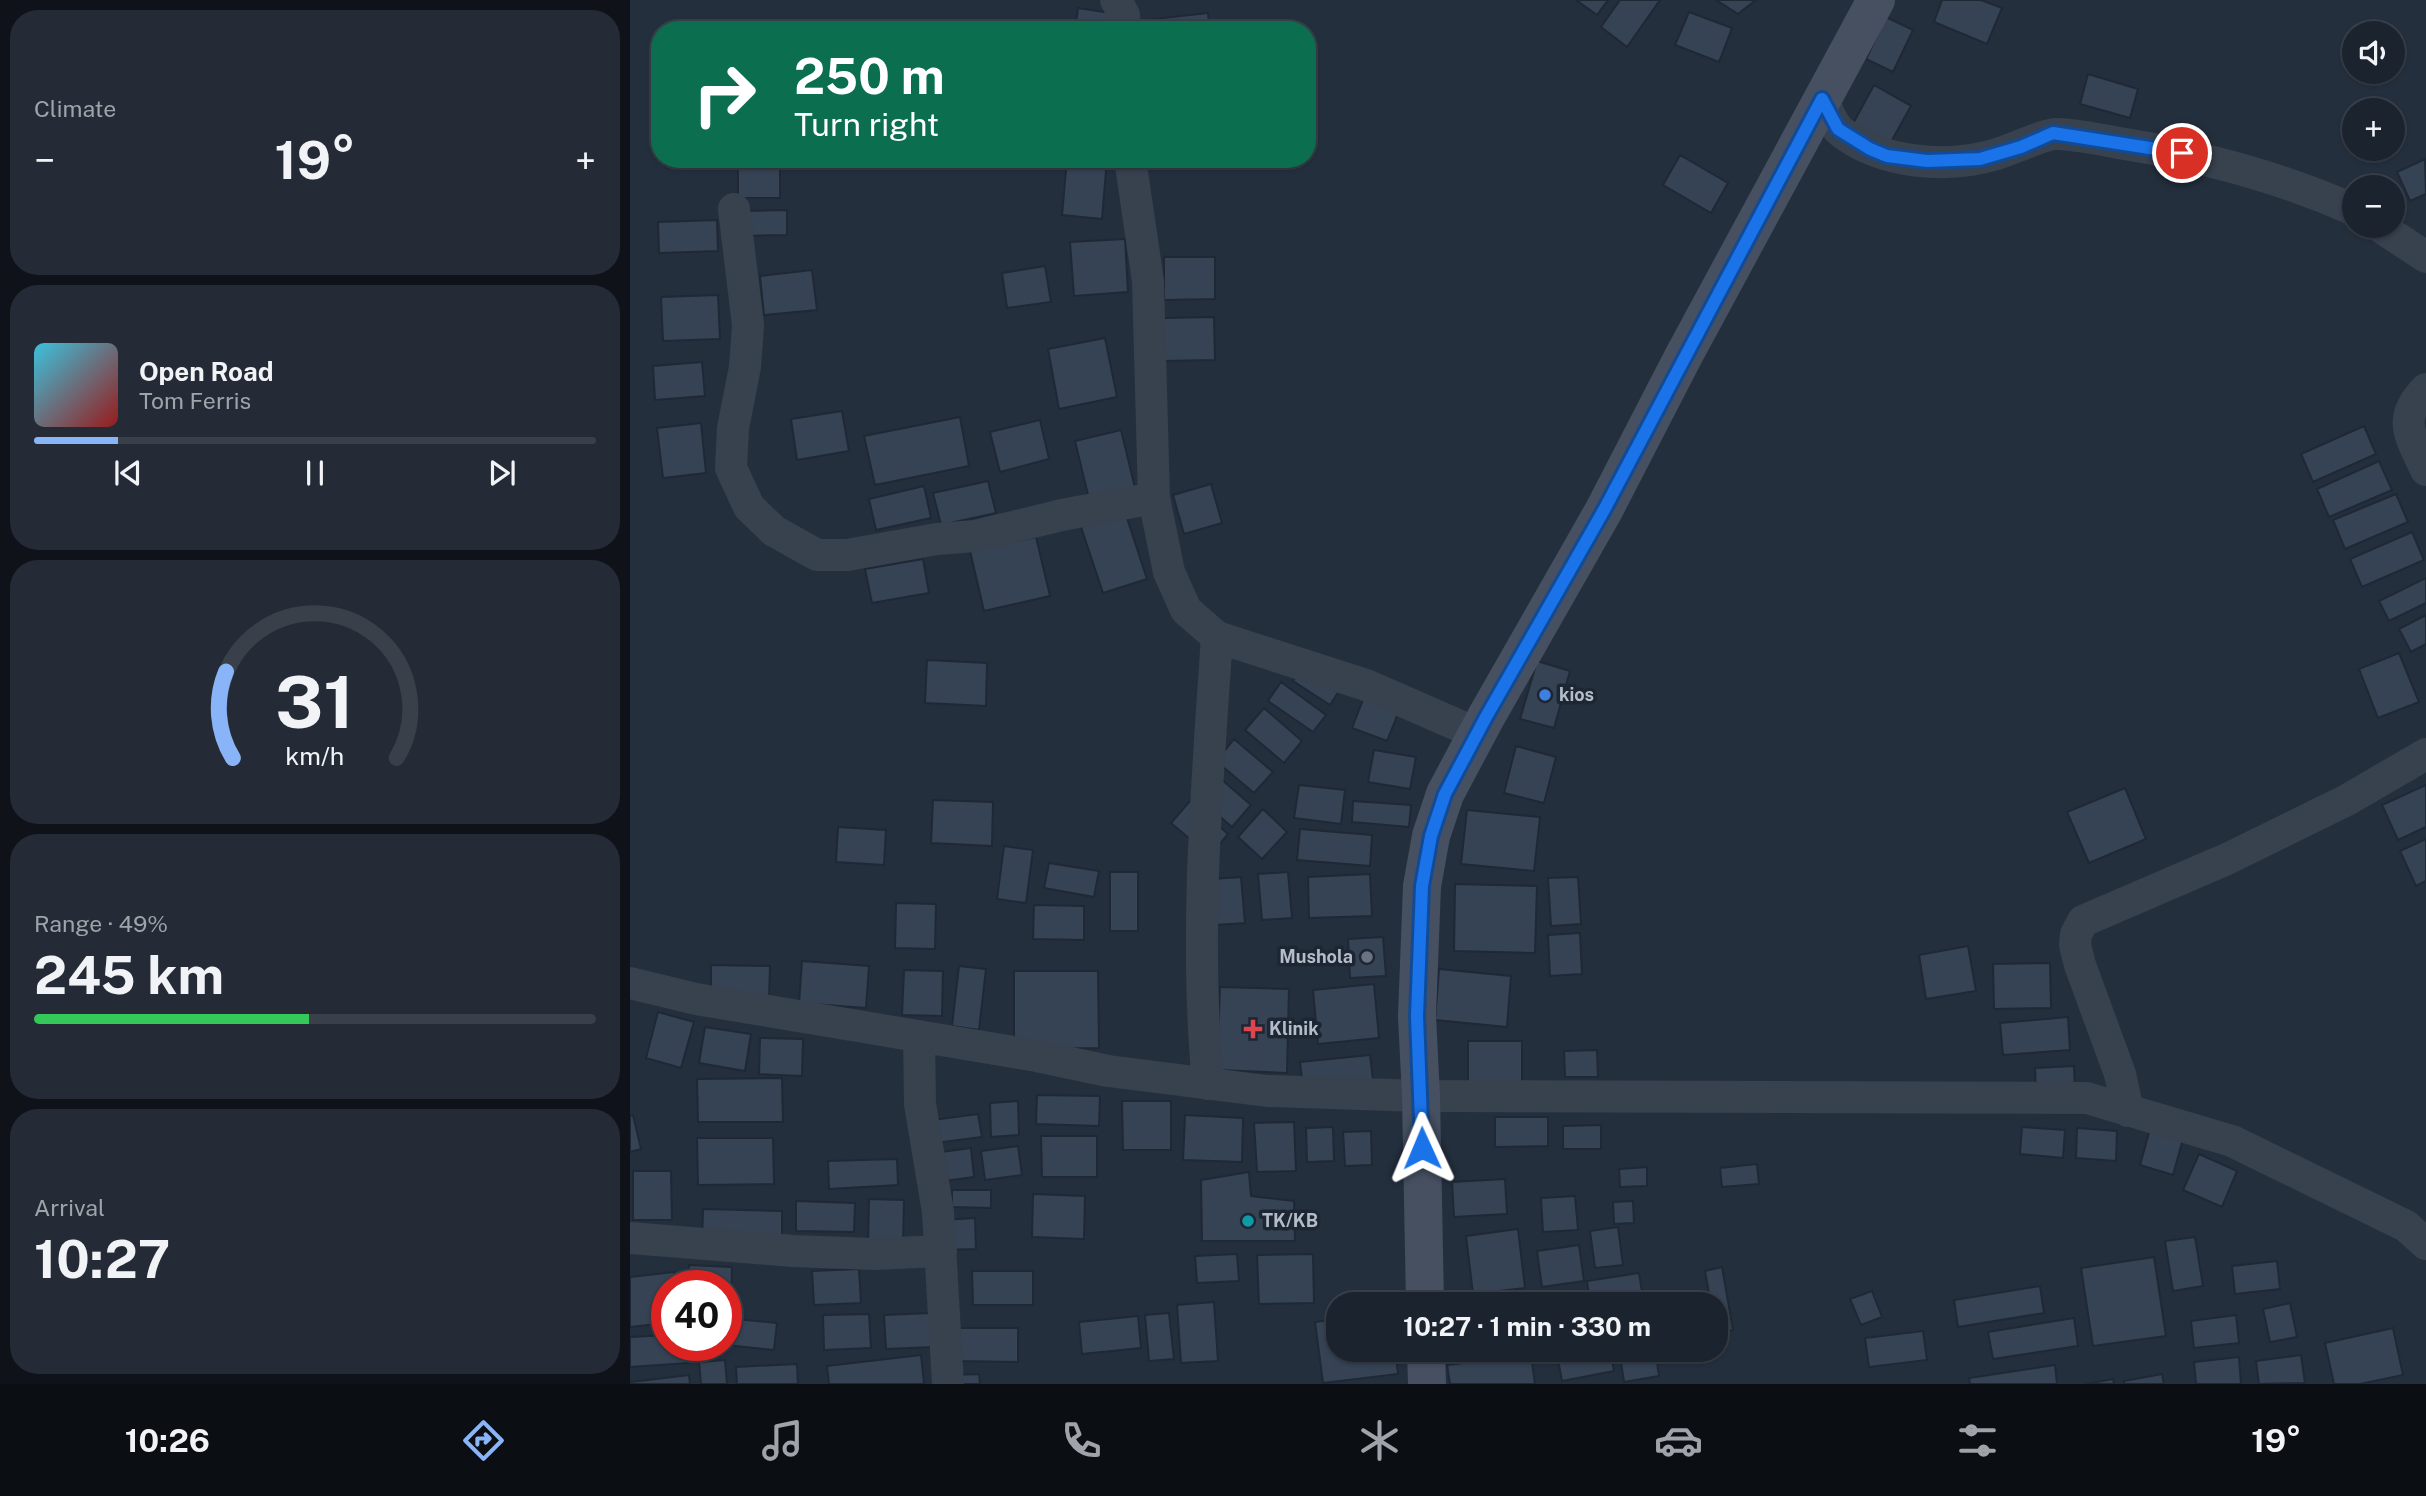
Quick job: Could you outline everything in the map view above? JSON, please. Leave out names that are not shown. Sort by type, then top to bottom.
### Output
[{"type":"street","points":[[1116,0],[1120,3],[1124,21]]},
{"type":"street","points":[[1425,1292],[1417,1016],[1422,886],[1431,836],[1445,794],[1604,510],[1876,0]]},
{"type":"street","points":[[1822,99],[1838,129],[1887,156],[1927,161],[1980,159],[2021,147],[2053,133],[2182,153],[2277,178],[2342,205]]},
{"type":"street","points":[[1131,168],[1148,281],[1154,498],[1170,572],[1186,610],[1217,637],[1366,685],[1478,734]]},
{"type":"street","points":[[734,209],[748,325],[745,367],[733,428],[730,468],[749,507],[774,531],[817,555],[847,555],[937,539],[975,536],[1154,498]]},
{"type":"street","points":[[2397,238],[2426,257]]},
{"type":"street","points":[[2426,389],[2413,402],[2409,429],[2426,470]]},
{"type":"street","points":[[1208,1084],[1202,1019],[1202,941],[1217,637]]},
{"type":"street","points":[[2128,1111],[2120,1074],[2075,946],[2076,934],[2083,921],[2227,859],[2347,800],[2426,754]]},
{"type":"street","points":[[630,983],[696,999],[1037,1056],[1108,1071],[1267,1091],[1421,1096],[2087,1098],[2232,1142],[2419,1229]]},
{"type":"street","points":[[919,1036],[920,1104],[938,1212],[948,1384]]},
{"type":"street","points":[[630,1238],[793,1251],[874,1254],[941,1251]]},
{"type":"street","points":[[1426,1362],[1427,1384]]},
{"type":"building","points":[[1576,0],[1608,0],[1597,15]]},
{"type":"building","points":[[1620,0],[1660,0],[1627,47],[1601,27]]},
{"type":"building","points":[[1716,0],[1756,0],[1738,14]]},
{"type":"building","points":[[1942,0],[1981,0],[2002,8],[1987,44],[1934,22]]},
{"type":"building","points":[[1078,8],[1111,13],[1110,21],[1076,21]]},
{"type":"building","points":[[1689,12],[1732,28],[1719,62],[1675,45]]},
{"type":"building","points":[[1208,13],[1209,21],[1136,21]]},
{"type":"building","points":[[1886,17],[1913,30],[1893,72],[1866,59]]},
{"type":"building","points":[[2088,74],[2138,89],[2130,118],[2080,104]]},
{"type":"building","points":[[1874,85],[1911,106],[1887,149],[1850,129]]},
{"type":"building","points":[[1680,155],[1728,183],[1711,213],[1663,185]]},
{"type":"building","points":[[2425,159],[2426,194],[2410,201],[2405,190],[2405,175],[2398,175],[2397,172]]},
{"type":"building","points":[[738,168],[780,168],[780,198],[738,198]]},
{"type":"building","points":[[1066,168],[1106,168],[1102,219],[1062,215]]},
{"type":"building","points":[[787,210],[787,235],[746,236],[746,211]]},
{"type":"building","points":[[717,220],[718,251],[659,253],[658,222]]},
{"type":"building","points":[[1125,239],[1128,292],[1074,296],[1070,242]]},
{"type":"building","points":[[1164,257],[1215,257],[1215,299],[1164,300]]},
{"type":"building","points":[[1045,266],[1051,302],[1007,308],[1002,273]]},
{"type":"building","points":[[812,270],[817,310],[764,315],[760,276]]},
{"type":"building","points":[[718,295],[720,339],[663,341],[661,297]]},
{"type":"building","points":[[1214,317],[1215,360],[1163,361],[1163,318]]},
{"type":"building","points":[[1105,338],[1117,397],[1059,409],[1048,349]]},
{"type":"building","points":[[702,362],[705,396],[655,400],[653,366]]},
{"type":"building","points":[[842,411],[849,451],[797,460],[791,419]]},
{"type":"building","points":[[960,417],[969,466],[875,485],[864,436]]},
{"type":"building","points":[[1040,420],[1049,459],[1000,472],[990,432]]},
{"type":"building","points":[[701,423],[706,473],[663,478],[657,428]]},
{"type":"building","points":[[2364,426],[2376,454],[2313,482],[2301,454]]},
{"type":"building","points":[[1121,430],[1135,488],[1089,499],[1075,441]]},
{"type":"building","points":[[2379,461],[2392,490],[2329,517],[2317,489]]},
{"type":"building","points":[[988,481],[996,513],[941,525],[933,493]]},
{"type":"building","points":[[1211,484],[1222,523],[1184,534],[1173,495]]},
{"type":"building","points":[[924,486],[931,518],[876,530],[869,499]]},
{"type":"building","points":[[2396,494],[2408,522],[2345,549],[2333,520]]},
{"type":"building","points":[[1125,512],[1147,579],[1103,593],[1081,527]]},
{"type":"building","points":[[2412,532],[2424,560],[2362,587],[2350,559]]},
{"type":"building","points":[[1036,537],[1050,596],[984,611],[970,551]]},
{"type":"building","points":[[923,559],[929,593],[872,603],[865,569]]},
{"type":"building","points":[[2426,578],[2426,603],[2389,621],[2379,601]]},
{"type":"building","points":[[2426,615],[2426,644],[2411,652],[2399,629]]},
{"type":"building","points":[[2399,653],[2419,702],[2378,718],[2359,669]]},
{"type":"building","points":[[927,660],[987,663],[986,706],[925,703]]},
{"type":"building","points":[[1306,661],[1343,685],[1330,705],[1293,681]]},
{"type":"building","name":"kios","points":[[1537,661],[1570,671],[1554,728],[1520,719]]},
{"type":"building","points":[[1281,682],[1326,715],[1313,732],[1268,701]]},
{"type":"building","points":[[1364,697],[1399,711],[1387,741],[1352,728]]},
{"type":"building","points":[[1264,708],[1302,741],[1284,763],[1245,730]]},
{"type":"building","points":[[1234,739],[1273,772],[1254,793],[1216,761]]},
{"type":"building","points":[[1516,746],[1556,757],[1544,803],[1504,793]]},
{"type":"building","points":[[1374,750],[1416,757],[1410,789],[1368,782]]},
{"type":"building","points":[[1213,772],[1251,805],[1232,827],[1194,794]]},
{"type":"building","points":[[1299,785],[1345,790],[1341,824],[1294,818]]},
{"type":"building","points":[[2426,785],[2426,827],[2398,840],[2382,805]]},
{"type":"building","points":[[2125,788],[2146,839],[2089,863],[2067,812]]},
{"type":"building","points":[[933,800],[993,802],[992,846],[931,843]]},
{"type":"building","points":[[1190,801],[1228,834],[1210,856],[1171,823]]},
{"type":"building","points":[[1353,801],[1411,805],[1409,827],[1352,822]]},
{"type":"building","points":[[1263,809],[1287,832],[1262,859],[1238,837]]},
{"type":"building","points":[[1467,810],[1540,817],[1534,871],[1461,864]]},
{"type":"building","points":[[838,827],[886,830],[884,865],[836,862]]},
{"type":"building","points":[[1300,829],[1372,835],[1370,866],[1297,860]]},
{"type":"building","points":[[2426,839],[2426,881],[2416,886],[2400,851]]},
{"type":"building","points":[[1004,846],[1033,850],[1026,903],[997,899]]},
{"type":"building","points":[[1049,863],[1099,871],[1094,897],[1044,888]]},
{"type":"building","points":[[1110,872],[1138,872],[1138,931],[1110,931]]},
{"type":"building","points":[[1288,872],[1292,918],[1262,920],[1258,874]]},
{"type":"building","points":[[1370,874],[1372,916],[1309,918],[1308,877]]},
{"type":"building","points":[[1241,877],[1245,923],[1215,925],[1212,879]]},
{"type":"building","points":[[1578,877],[1581,924],[1551,926],[1548,878]]},
{"type":"building","points":[[1455,884],[1537,886],[1535,953],[1454,951]]},
{"type":"building","points":[[896,903],[936,904],[935,949],[895,948]]},
{"type":"building","points":[[1034,905],[1084,906],[1084,940],[1033,939]]},
{"type":"building","points":[[1580,933],[1582,974],[1550,976],[1548,935]]},
{"type":"building","name":"Mushola","points":[[1383,937],[1386,976],[1350,978],[1348,939]]},
{"type":"building","points":[[1968,946],[1976,991],[1926,999],[1919,955]]},
{"type":"building","points":[[802,961],[869,966],[866,1008],[799,1003]]},
{"type":"building","points":[[2050,963],[2051,1008],[1994,1009],[1993,964]]},
{"type":"building","points":[[711,965],[770,966],[769,1001],[711,1000]]},
{"type":"building","points":[[959,966],[986,969],[979,1030],[952,1026]]},
{"type":"building","points":[[1439,969],[1511,976],[1507,1027],[1435,1020]]},
{"type":"building","points":[[904,970],[943,971],[942,1016],[902,1015]]},
{"type":"building","points":[[1014,971],[1098,971],[1099,1048],[1014,1049]]},
{"type":"building","points":[[1374,984],[1379,1038],[1318,1044],[1313,990]]},
{"type":"building","name":"Klinik","points":[[1220,987],[1289,989],[1287,1073],[1217,1070]]},
{"type":"building","points":[[658,1012],[694,1022],[681,1068],[646,1058]]},
{"type":"building","points":[[2068,1017],[2070,1050],[2003,1055],[2000,1023]]},
{"type":"building","points":[[705,1027],[751,1034],[745,1071],[699,1063]]},
{"type":"building","points":[[760,1038],[803,1039],[802,1076],[759,1074]]},
{"type":"building","points":[[1468,1041],[1522,1041],[1522,1087],[1468,1087]]},
{"type":"building","points":[[1597,1050],[1598,1077],[1565,1077],[1564,1051]]},
{"type":"building","points":[[1370,1055],[1373,1080],[1303,1087],[1300,1062]]},
{"type":"building","points":[[2074,1066],[2075,1092],[2036,1094],[2035,1068]]},
{"type":"building","points":[[782,1078],[783,1122],[698,1122],[697,1079]]},
{"type":"building","points":[[1037,1095],[1100,1096],[1099,1126],[1036,1124]]},
{"type":"building","points":[[1018,1101],[1019,1135],[991,1137],[990,1103]]},
{"type":"building","points":[[1122,1101],[1171,1101],[1171,1150],[1123,1150]]},
{"type":"building","points":[[978,1114],[982,1137],[935,1143],[932,1120]]},
{"type":"building","points":[[633,1115],[641,1149],[630,1152],[630,1116]]},
{"type":"building","points":[[1185,1115],[1243,1118],[1242,1162],[1183,1160]]},
{"type":"building","points":[[1495,1117],[1548,1117],[1548,1146],[1495,1147]]},
{"type":"building","points":[[1294,1122],[1296,1171],[1257,1172],[1254,1123]]},
{"type":"building","points":[[1601,1125],[1601,1149],[1563,1149],[1563,1126]]},
{"type":"building","points":[[1333,1127],[1334,1161],[1307,1162],[1306,1128]]},
{"type":"building","points":[[2022,1127],[2065,1130],[2063,1158],[2020,1154]]},
{"type":"building","points":[[2077,1128],[2117,1131],[2116,1161],[2076,1158]]},
{"type":"building","points":[[2150,1129],[2183,1139],[2173,1175],[2140,1165]]},
{"type":"building","points":[[1371,1131],[1372,1165],[1345,1166],[1343,1132]]},
{"type":"building","points":[[1041,1136],[1097,1136],[1097,1177],[1042,1177]]},
{"type":"building","points":[[697,1138],[773,1138],[774,1184],[698,1185]]},
{"type":"building","points":[[1018,1146],[1022,1175],[985,1180],[981,1151]]},
{"type":"building","points":[[971,1148],[974,1177],[937,1182],[934,1153]]},
{"type":"building","points":[[2199,1154],[2237,1171],[2222,1207],[2183,1190]]},
{"type":"building","points":[[897,1159],[898,1185],[829,1189],[828,1161]]},
{"type":"building","points":[[1757,1164],[1759,1184],[1722,1187],[1720,1168]]},
{"type":"building","points":[[1647,1167],[1647,1186],[1620,1187],[1619,1169]]},
{"type":"building","points":[[633,1171],[671,1171],[672,1220],[633,1220]]},
{"type":"building","name":"TK/KB","points":[[1249,1172],[1251,1196],[1294,1201],[1295,1241],[1202,1241],[1201,1180]]},
{"type":"building","points":[[1505,1179],[1507,1214],[1454,1217],[1452,1182]]},
{"type":"building","points":[[952,1190],[991,1190],[991,1208],[952,1207]]},
{"type":"building","points":[[1033,1194],[1085,1196],[1084,1239],[1032,1237]]},
{"type":"building","points":[[1575,1196],[1578,1230],[1543,1232],[1541,1198]]},
{"type":"building","points":[[869,1199],[904,1200],[903,1247],[868,1246]]},
{"type":"building","points":[[796,1201],[855,1203],[854,1232],[796,1231]]},
{"type":"building","points":[[1633,1201],[1634,1223],[1614,1224],[1613,1202]]},
{"type":"building","points":[[703,1209],[782,1211],[782,1242],[702,1242]]},
{"type":"building","points":[[975,1218],[976,1249],[944,1250],[942,1220]]},
{"type":"building","points":[[1618,1227],[1623,1265],[1595,1268],[1590,1231]]},
{"type":"building","points":[[1518,1229],[1525,1288],[1473,1292],[1466,1236]]},
{"type":"building","points":[[2195,1237],[2203,1286],[2173,1291],[2165,1241]]},
{"type":"building","points":[[1579,1245],[1584,1281],[1542,1287],[1537,1251]]},
{"type":"building","points":[[1237,1254],[1239,1281],[1197,1283],[1195,1256]]},
{"type":"building","points":[[1313,1254],[1314,1303],[1259,1304],[1257,1255]]},
{"type":"building","points":[[2154,1257],[2166,1336],[2093,1346],[2081,1268]]},
{"type":"building","points":[[2277,1261],[2280,1289],[2235,1294],[2232,1266]]},
{"type":"building","points":[[689,1265],[732,1267],[732,1270],[689,1270]]},
{"type":"building","points":[[1722,1267],[1726,1292],[1709,1292],[1705,1271]]},
{"type":"building","points":[[859,1269],[861,1303],[814,1305],[812,1271]]},
{"type":"building","points":[[972,1271],[1033,1271],[1033,1305],[973,1305]]},
{"type":"building","points":[[1639,1273],[1642,1292],[1588,1292],[1587,1281]]},
{"type":"building","points":[[651,1275],[651,1325],[630,1327],[630,1277]]},
{"type":"building","points":[[2040,1286],[2044,1313],[1958,1327],[1954,1300]]},
{"type":"building","points":[[1872,1291],[1882,1317],[1861,1325],[1850,1299]]},
{"type":"building","points":[[1728,1301],[1733,1330],[1728,1331]]},
{"type":"building","points":[[1214,1302],[1218,1361],[1181,1363],[1177,1305]]},
{"type":"building","points":[[2290,1303],[2297,1337],[2270,1342],[2263,1309]]},
{"type":"building","points":[[931,1313],[933,1347],[886,1349],[884,1315]]},
{"type":"building","points":[[1169,1313],[1174,1359],[1149,1361],[1145,1315]]},
{"type":"building","points":[[869,1314],[871,1348],[824,1350],[823,1315]]},
{"type":"building","points":[[2236,1315],[2239,1343],[2194,1348],[2191,1321]]},
{"type":"building","points":[[1138,1316],[1141,1348],[1082,1354],[1079,1322]]},
{"type":"building","points":[[2074,1318],[2078,1346],[1993,1359],[1988,1332]]},
{"type":"building","points":[[742,1320],[777,1323],[774,1350],[742,1347]]},
{"type":"building","points":[[1326,1321],[1326,1362],[1397,1362],[1398,1374],[1323,1383],[1315,1322]]},
{"type":"building","points":[[957,1328],[1018,1328],[1018,1362],[957,1361]]},
{"type":"building","points":[[2393,1328],[2403,1375],[2360,1384],[2334,1384],[2325,1343]]},
{"type":"building","points":[[1923,1331],[1927,1360],[1869,1367],[1865,1338]]},
{"type":"building","points":[[651,1336],[651,1361],[688,1363],[630,1367],[630,1337]]},
{"type":"building","points":[[921,1355],[924,1384],[829,1384],[827,1366]]},
{"type":"building","points":[[2301,1355],[2305,1383],[2259,1384],[2256,1361]]},
{"type":"building","points":[[2239,1357],[2241,1384],[2196,1384],[2194,1362]]},
{"type":"building","points":[[725,1361],[727,1384],[701,1384],[699,1362]]},
{"type":"building","points":[[1472,1362],[1532,1362],[1535,1384],[1450,1384],[1447,1365]]},
{"type":"building","points":[[1558,1362],[1612,1362],[1614,1371],[1562,1381]]},
{"type":"building","points":[[1621,1362],[1657,1362],[1659,1376],[1624,1382]]},
{"type":"building","points":[[797,1364],[798,1384],[737,1384],[736,1367]]},
{"type":"building","points":[[2055,1365],[2057,1384],[1970,1384],[1969,1378]]},
{"type":"building","points":[[979,1374],[980,1384],[953,1384],[953,1375]]},
{"type":"building","points":[[2162,1374],[2164,1384],[2124,1384],[2124,1381]]},
{"type":"building","points":[[689,1375],[690,1384],[631,1384],[631,1382]]},
{"type":"building","points":[[2113,1379],[2114,1384],[2086,1384]]},
{"type":"place","name":"kios","points":[[1545,695]]},
{"type":"place","name":"Mushola","points":[[1367,957]]},
{"type":"place","name":"Klinik","points":[[1253,1029]]},
{"type":"place","name":"TK/KB","points":[[1248,1221]]},
{"type":"route","points":[[1422,1148],[1417,1016],[1422,886],[1431,836],[1445,794],[1604,510],[1822,99],[1838,129],[1887,156],[1927,161],[1980,159],[2021,147],[2053,133],[2182,153]]}]
